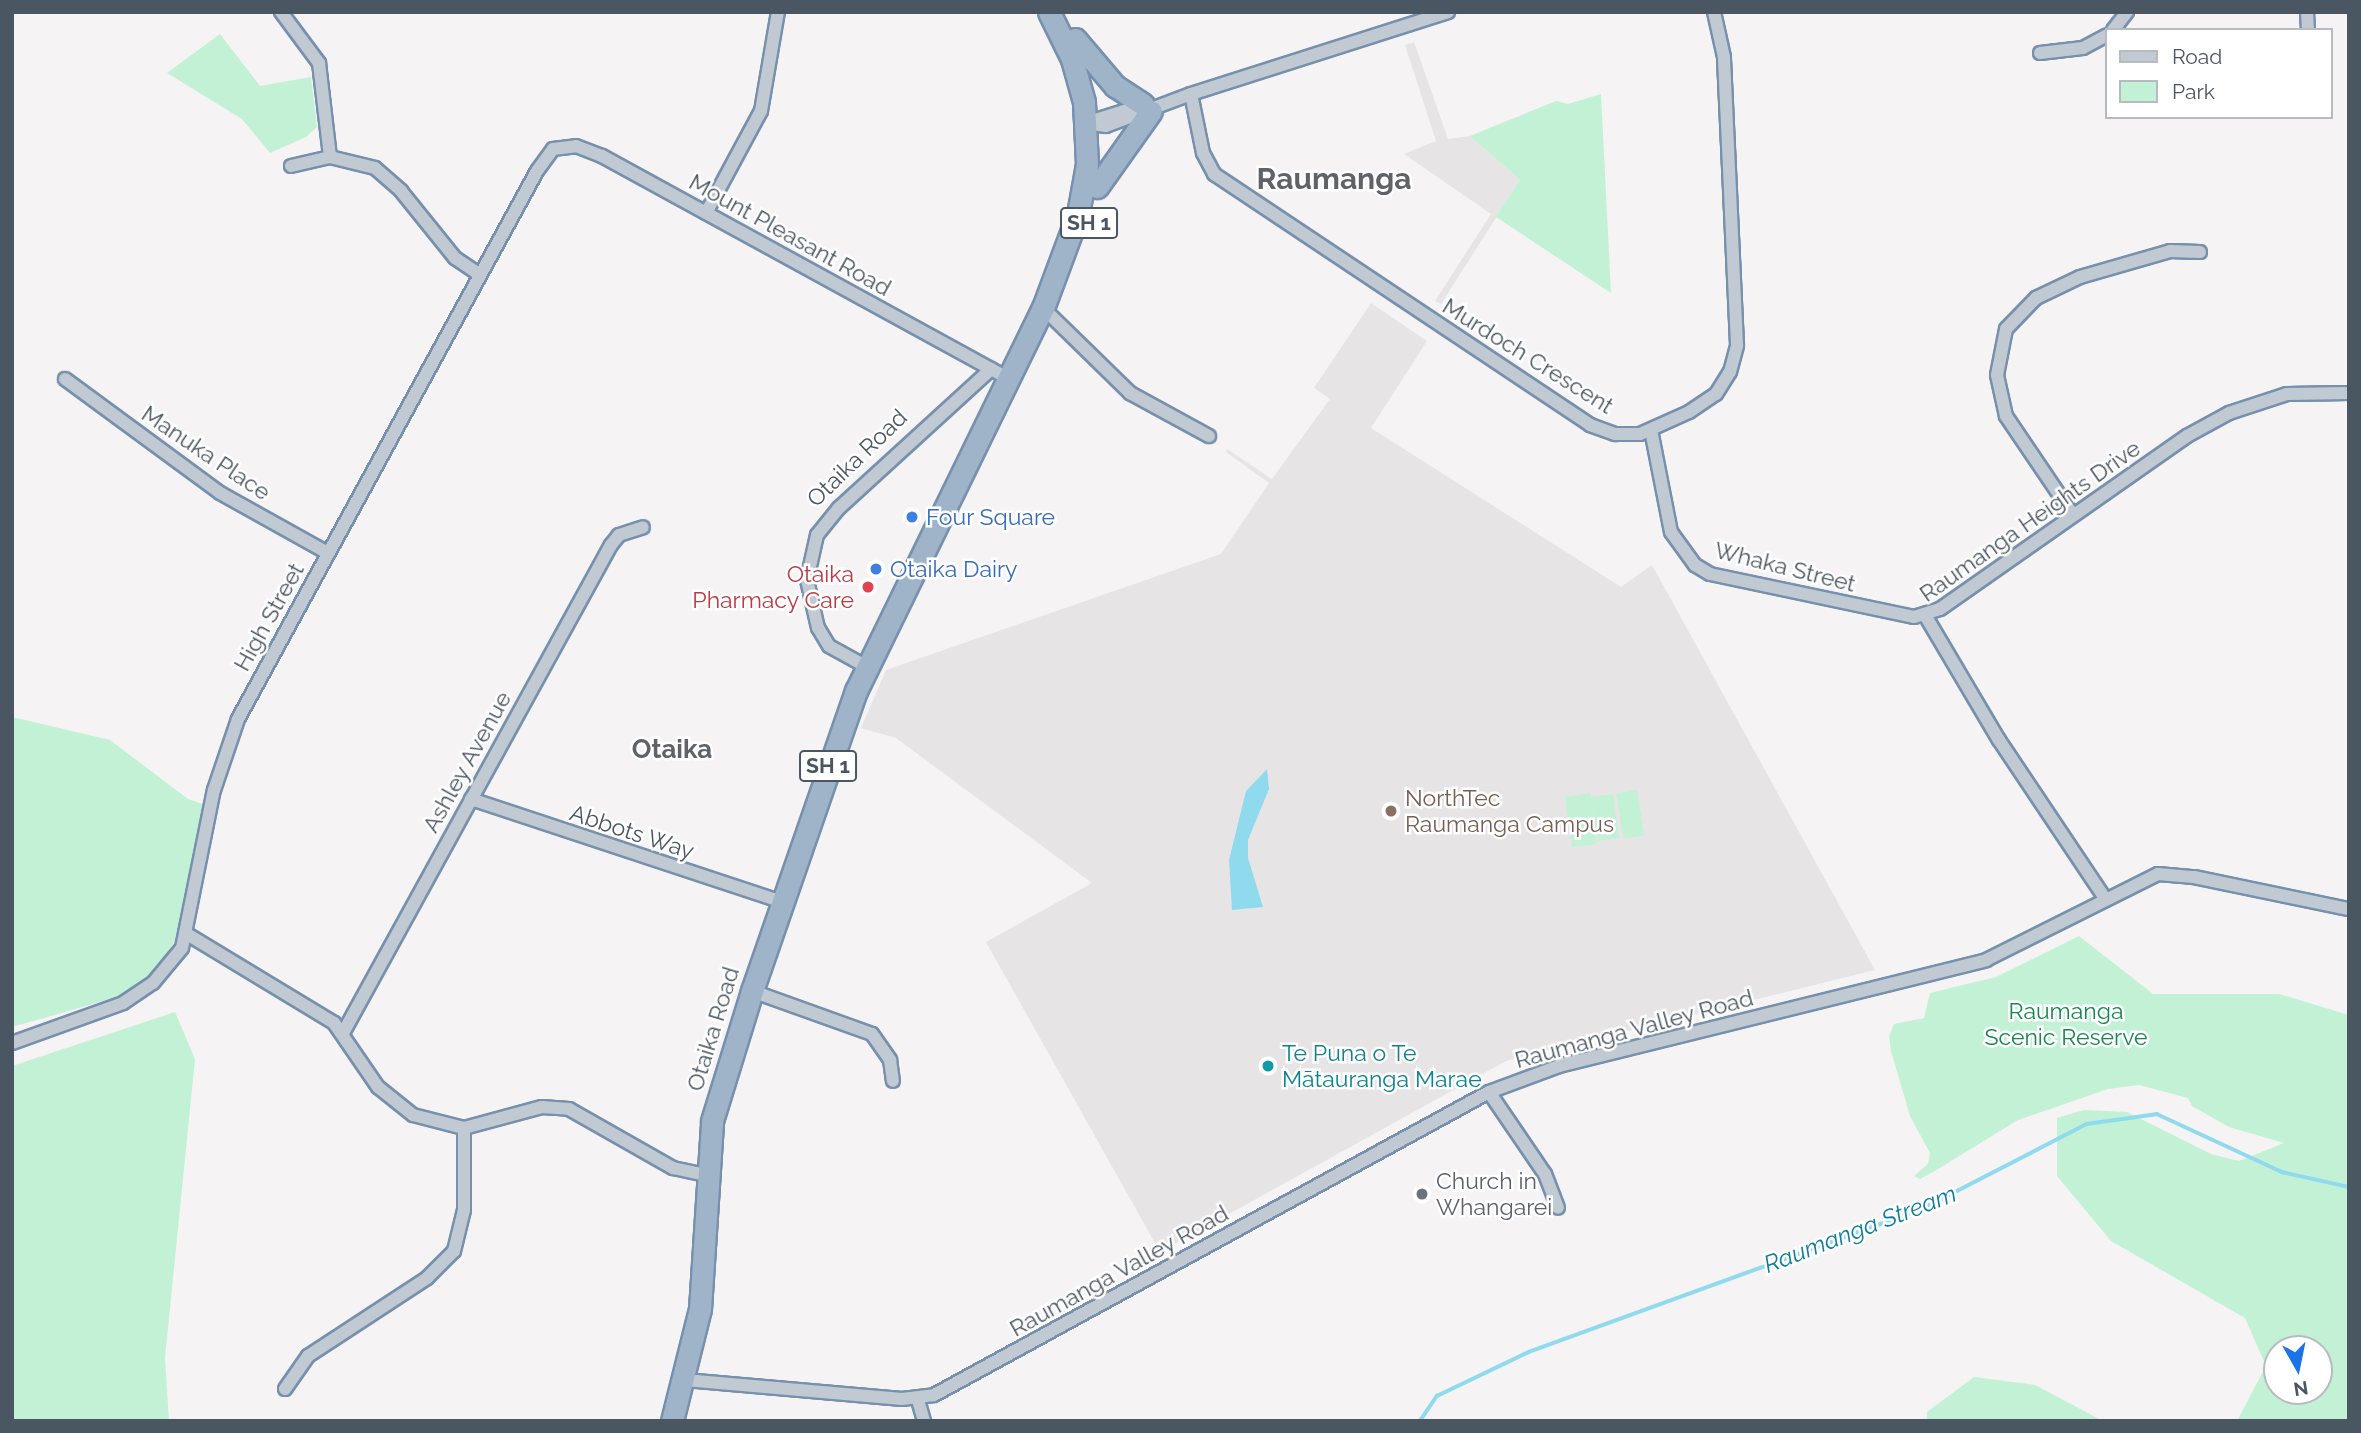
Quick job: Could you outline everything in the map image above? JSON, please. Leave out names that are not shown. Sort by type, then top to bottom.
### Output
[{"type":"highway","name":"Otaika Road","points":[[1043,308],[1078,214],[1095,122],[1075,68],[1049,12]]},
{"type":"highway","name":"Otaika Road","points":[[672,1421],[685,1380],[700,1309],[705,1175],[721,1085],[751,991],[867,667],[1000,374],[1081,246],[1097,187],[1095,122],[1075,39],[1062,12]]},
{"type":"highway","points":[[1075,39],[1115,86],[1154,106],[1097,187]]},
{"type":"street","points":[[281,12],[319,63],[330,157]]},
{"type":"street","points":[[706,213],[761,111],[778,12]]},
{"type":"street","name":"Murdoch Crescent","points":[[1191,94],[1203,153],[1214,174],[1590,425],[1627,435],[1651,430],[1716,394],[1730,372],[1737,345],[1724,57],[1714,12]]},
{"type":"street","points":[[2115,28],[2127,12]]},
{"type":"street","points":[[1095,122],[1154,106],[1445,13]]},
{"type":"street","points":[[2040,53],[2083,48],[2106,36]]},
{"type":"street","name":"Mount Pleasant Road","points":[[548,154],[568,145],[586,148],[1000,374]]},
{"type":"street","name":"High Street","points":[[12,1043],[98,1014],[139,994],[175,959],[187,934],[214,790],[230,736],[548,154]]},
{"type":"street","points":[[291,166],[330,157],[354,161],[385,175],[456,258],[480,275]]},
{"type":"street","points":[[2073,515],[2006,416],[1997,375],[2006,330],[2036,298],[2080,277],[2170,251],[2200,252]]},
{"type":"street","points":[[1043,308],[1129,393],[1209,436]]},
{"type":"street","name":"Otaika Road","points":[[867,667],[829,646],[818,628],[807,580],[817,535],[839,508],[1000,374]]},
{"type":"street","name":"Manuka Place","points":[[65,379],[220,493],[328,553]]},
{"type":"street","name":"Raumanga Heights Drive","points":[[2106,900],[1999,740],[1925,615],[2187,436],[2229,413],[2287,394],[2349,393]]},
{"type":"street","name":"Whaka Street","points":[[1651,430],[1671,532],[1695,565],[1710,574],[1905,617],[1925,615]]},
{"type":"street","name":"Ashley Avenue","points":[[343,1033],[611,545],[618,535],[643,527]]},
{"type":"street","name":"Abbots Way","points":[[471,799],[782,902]]},
{"type":"street","name":"Raumanga Valley Road","points":[[685,1380],[918,1400],[955,1386],[1489,1092],[1559,1066],[1958,969],[2007,952],[2164,873],[2349,909]]},
{"type":"street","points":[[187,934],[314,1009],[343,1033],[378,1087],[395,1103],[424,1120],[464,1128],[542,1107],[569,1109],[673,1168],[705,1175]]},
{"type":"street","points":[[751,991],[872,1034],[890,1059],[893,1081]]},
{"type":"street","points":[[1489,1092],[1545,1174],[1558,1208]]},
{"type":"street","points":[[285,1389],[308,1356],[433,1273],[454,1251],[464,1210],[464,1128]]},
{"type":"street","points":[[918,1400],[924,1421]]},
{"type":"shaded area","points":[[1414,42],[1448,139],[1470,136],[1520,180],[1441,304],[1435,301],[1491,214],[1404,154],[1436,141],[1405,45]]},
{"type":"shaded area","name":"NorthTec Raumanga Campus","points":[[1371,303],[1427,341],[1371,428],[1621,587],[1652,565],[1875,970],[1506,1061],[1160,1252],[986,942],[1092,883],[896,738],[861,728],[886,670],[1221,554],[1269,483],[1226,452],[1227,449],[1272,479],[1330,399],[1314,388]]},
{"type":"green space","points":[[220,34],[260,86],[311,77],[317,127],[306,137],[270,153],[242,119],[167,73]]},
{"type":"green space","points":[[1601,94],[1611,293],[1496,217],[1520,180],[1470,136],[1556,101],[1568,104]]},
{"type":"green space","points":[[12,717],[110,740],[188,799],[206,805],[178,936],[150,979],[114,998],[12,1027]]},
{"type":"green space","points":[[1637,790],[1644,835],[1623,839],[1616,793]]},
{"type":"green space","points":[[1590,793],[1591,797],[1613,794],[1619,838],[1598,841],[1591,801],[1597,844],[1572,847],[1565,797]]},
{"type":"green space","name":"Raumanga Scenic Reserve","points":[[2079,936],[2153,994],[2279,994],[2349,1015],[2349,1421],[2237,1421],[2263,1372],[2263,1405],[2333,1405],[2333,1335],[2263,1335],[2263,1359],[2245,1318],[2111,1241],[2057,1176],[2057,1118],[2084,1110],[2127,1112],[2211,1154],[2239,1161],[2284,1143],[2229,1127],[2192,1106],[2188,1098],[2139,1085],[2108,1089],[2018,1120],[1920,1179],[1914,1176],[1928,1164],[1930,1153],[1910,1116],[1889,1036],[1894,1024],[1924,1018],[1930,993],[1996,977]]},
{"type":"green space","points":[[175,1012],[195,1059],[165,1358],[169,1421],[12,1421],[12,1066]]},
{"type":"green space","points":[[1974,1377],[2035,1385],[2103,1421],[1927,1421],[1927,1412]]},
{"type":"water","points":[[1267,769],[1269,789],[1248,840],[1248,858],[1263,907],[1232,910],[1229,860],[1246,791]]},
{"type":"waterway","name":"Raumanga Stream","points":[[1420,1421],[1437,1396],[1529,1352],[1924,1208],[2087,1124],[2157,1114],[2282,1172],[2349,1187]]},
{"type":"place","name":"Four Square","points":[[912,517]]},
{"type":"place","name":"Otaika Dairy","points":[[876,569]]},
{"type":"place","name":"Otaika Pharmacy Care","points":[[868,587]]},
{"type":"place","name":"NorthTec Raumanga Campus","points":[[1391,811]]},
{"type":"place","name":"Te Puna o Te Mātauranga Marae","points":[[1268,1066]]},
{"type":"place","name":"Church in Whangarei","points":[[1422,1194]]},
{"type":"district","name":"Raumanga","points":[[1334,179]]},
{"type":"district","name":"Otaika","points":[[672,750]]}]
